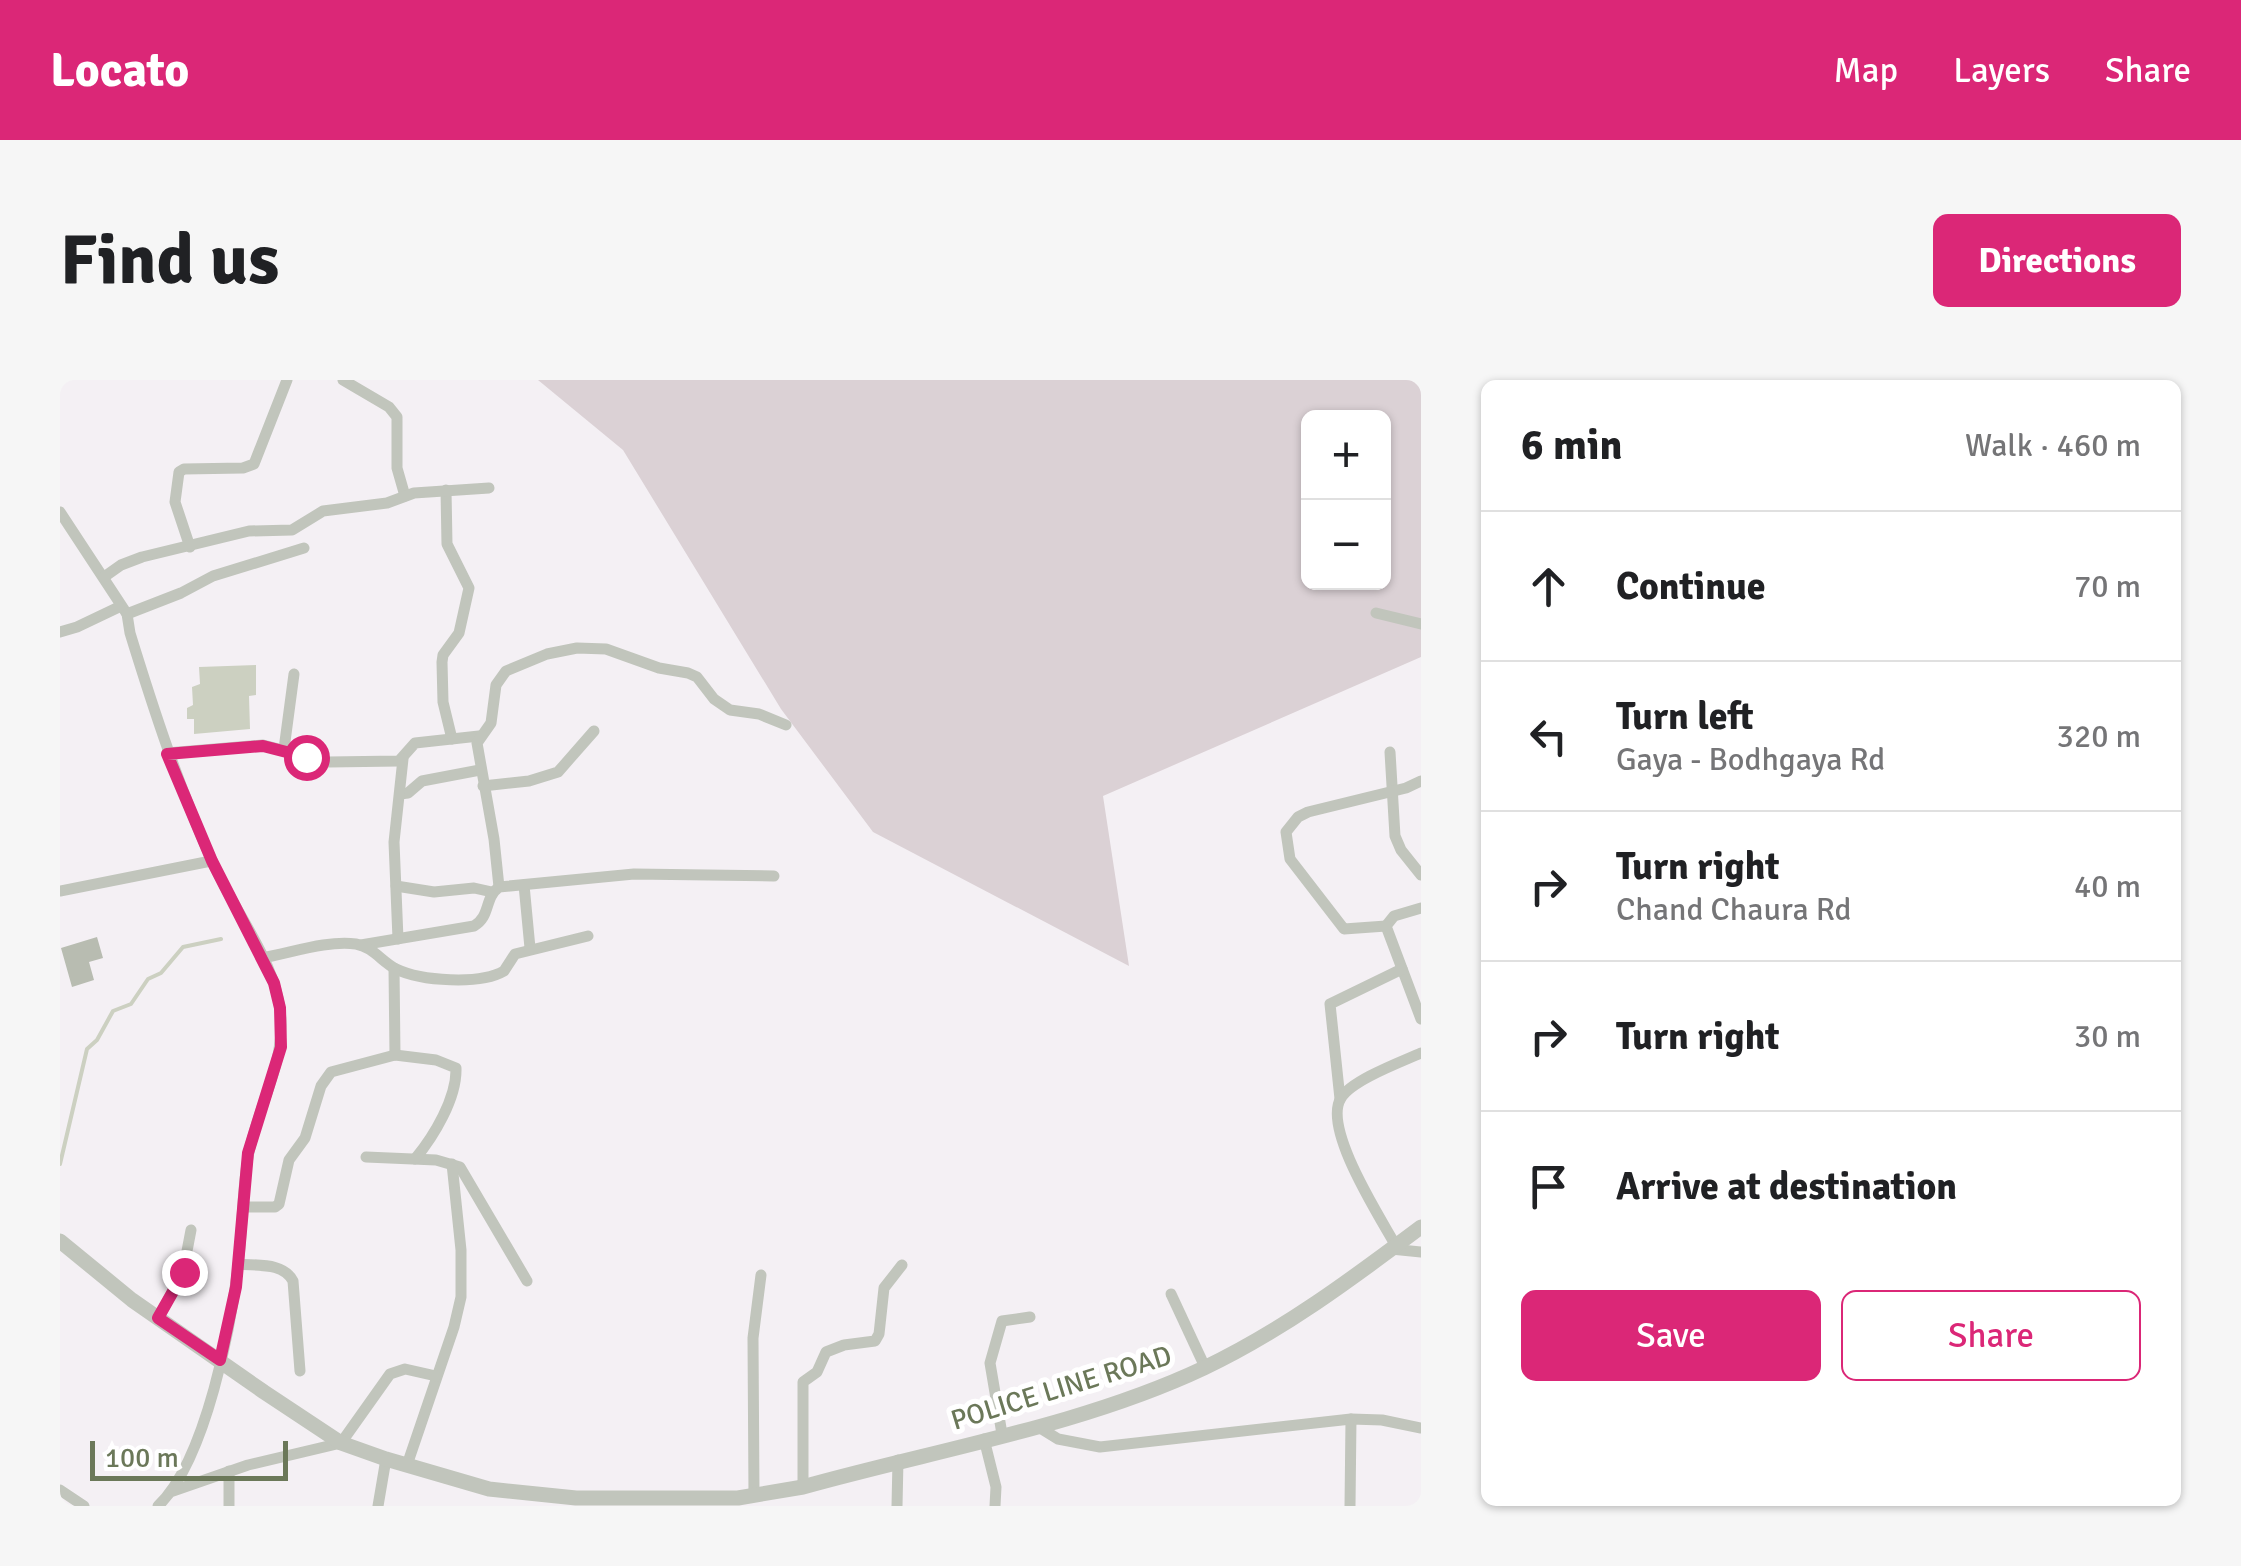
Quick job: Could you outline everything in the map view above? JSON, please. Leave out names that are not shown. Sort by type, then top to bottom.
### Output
[{"type":"street","points":[[190,547],[177,512],[179,472],[254,464],[262,452],[287,380]]},
{"type":"street","points":[[343,380],[389,407],[397,418],[397,468],[406,496]]},
{"type":"street","points":[[104,577],[132,560],[249,531],[292,530],[323,511],[446,490],[490,488]]},
{"type":"street","points":[[446,490],[447,544],[469,588],[460,632],[442,662],[443,702],[452,739]]},
{"type":"street","points":[[60,512],[123,610],[167,754],[212,861],[277,993],[282,1035],[272,1082],[248,1153],[238,1264],[220,1360],[190,1458],[173,1491],[158,1506]]},
{"type":"street","points":[[60,632],[181,593],[213,576],[304,548]]},
{"type":"street","points":[[1376,614],[1421,624]]},
{"type":"street","points":[[262,958],[334,945],[398,940],[474,926],[485,917],[495,890],[494,839],[477,743],[491,723],[496,685],[506,671],[564,649],[606,649],[659,668],[688,673],[730,710],[759,714],[786,724]]},
{"type":"street","points":[[284,749],[294,674]]},
{"type":"street","points":[[483,786],[529,781],[558,772],[594,731]]},
{"type":"street","points":[[398,940],[394,842],[403,759],[415,743],[480,736]]},
{"type":"street","points":[[167,754],[263,746],[329,762],[403,759]]},
{"type":"street","points":[[1390,752],[1396,836],[1400,850],[1421,875]]},
{"type":"street","points":[[400,794],[422,781],[480,770]]},
{"type":"street","points":[[1421,781],[1308,812],[1298,817],[1286,832],[1290,859],[1344,929],[1386,926],[1394,916],[1421,908]]},
{"type":"street","points":[[60,891],[212,861]]},
{"type":"street","points":[[396,886],[434,892],[495,890],[634,874],[774,876]]},
{"type":"street","points":[[524,885],[530,948]]},
{"type":"street","points":[[1386,926],[1421,1018]]},
{"type":"street","points":[[361,945],[394,968],[424,976],[482,979],[504,971],[510,957],[530,948],[588,936]]},
{"type":"street","points":[[394,968],[395,1054]]},
{"type":"street","points":[[1402,969],[1330,1004],[1340,1099],[1338,1125],[1394,1248],[1421,1252]]},
{"type":"street","points":[[1340,1099],[1350,1088],[1421,1052]]},
{"type":"street","points":[[243,1207],[279,1204],[289,1160],[304,1138],[322,1086],[331,1072],[395,1054],[436,1060],[456,1068],[456,1079],[440,1120],[415,1159]]},
{"type":"street","points":[[366,1158],[452,1164],[466,1173],[527,1282]]},
{"type":"street","points":[[407,1466],[461,1297],[452,1164]]},
{"type":"street","name":"POLICE LINE ROAD","points":[[60,1242],[158,1318],[341,1443],[489,1489],[576,1498],[697,1503],[744,1500],[804,1486],[1135,1396],[1205,1368],[1292,1318],[1421,1227]]},
{"type":"street","points":[[158,1318],[184,1272],[191,1230]]},
{"type":"street","points":[[238,1264],[289,1272],[300,1370]]},
{"type":"street","points":[[804,1486],[800,1389],[803,1382],[816,1372],[826,1352],[844,1344],[874,1341],[884,1288],[902,1265]]},
{"type":"street","points":[[744,1500],[760,1275]]},
{"type":"street","points":[[1171,1294],[1205,1368]]},
{"type":"street","points":[[1002,1434],[991,1351],[1002,1321],[1030,1316]]},
{"type":"street","points":[[173,1491],[341,1443],[390,1374],[406,1369],[436,1376]]},
{"type":"street","points":[[1350,1506],[1351,1418]]},
{"type":"street","points":[[1036,1425],[1058,1439],[1100,1447],[1351,1418],[1421,1428]]},
{"type":"street","points":[[984,1439],[996,1487],[995,1506]]},
{"type":"street","points":[[378,1506],[386,1459]]},
{"type":"street","points":[[897,1506],[898,1460]]},
{"type":"street","points":[[229,1472],[229,1506]]},
{"type":"street","points":[[60,1490],[84,1506]]},
{"type":"shaded area","points":[[538,380],[1421,380],[1421,657],[1103,796],[1129,966],[873,832],[781,709],[623,450]]},
{"type":"shaded area","points":[[256,665],[256,695],[249,696],[250,729],[194,734],[194,719],[187,719],[187,708],[193,705],[192,687],[200,684],[199,667]]},
{"type":"building","points":[[97,937],[103,958],[89,962],[94,980],[72,987],[61,948]]},
{"type":"waterway","points":[[60,1164],[87,1049],[97,1040],[113,1011],[131,1004],[148,979],[161,973],[183,947],[221,939]]},
{"type":"route","points":[[184,1272],[158,1318],[220,1360],[236,1287],[248,1153],[272,1082],[282,1035],[274,983],[212,861],[167,754],[263,746],[306,757]]}]
